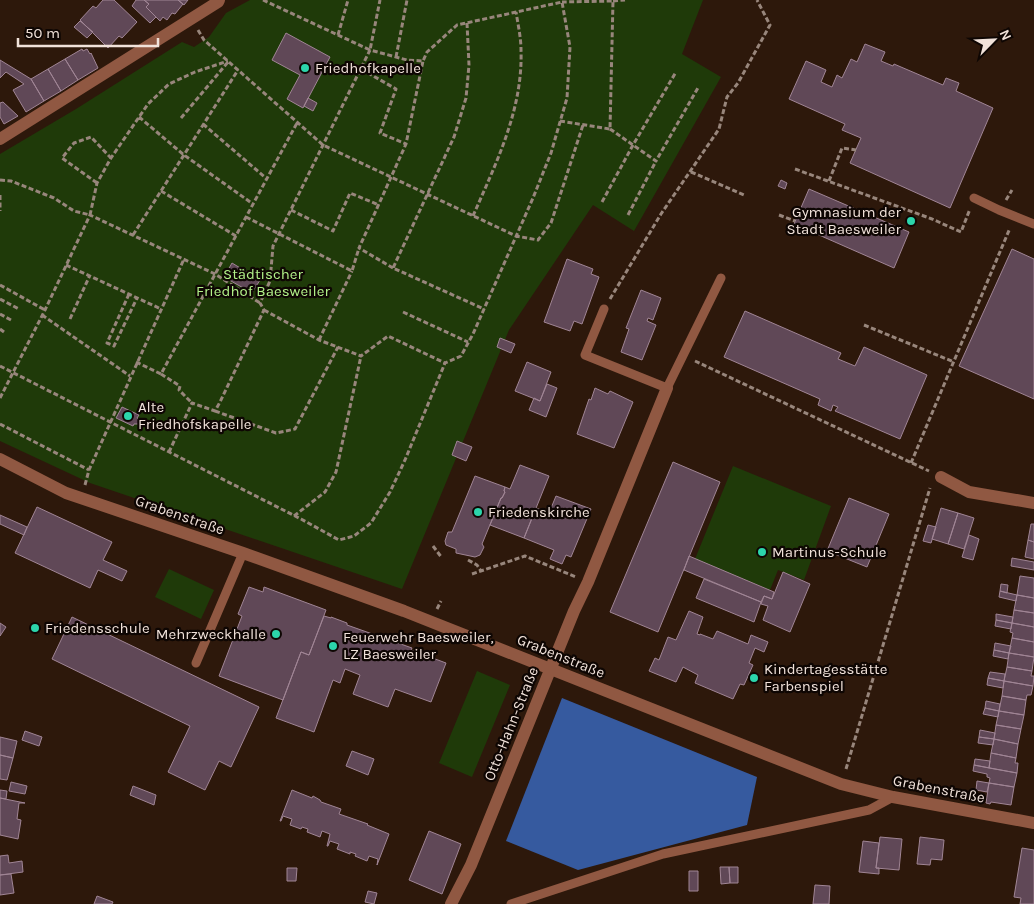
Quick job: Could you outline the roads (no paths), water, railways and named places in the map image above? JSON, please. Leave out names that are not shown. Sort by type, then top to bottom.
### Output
[{"type":"street","points":[[0,139],[218,1]]},
{"type":"street","name":"Otto-Hahn-Straße","points":[[451,904],[471,865],[667,388]]},
{"type":"street","name":"Grabenstraße","points":[[0,458],[66,493],[243,553],[404,611],[841,784],[893,797],[1034,824]]},
{"type":"street","points":[[938,475],[969,492],[1034,503]]},
{"type":"lane","points":[[974,198],[1034,224]]},
{"type":"lane","points":[[604,309],[585,355],[667,388],[721,278]]},
{"type":"lane","points":[[196,663],[243,553]]},
{"type":"lane","points":[[511,904],[663,854],[869,810],[893,797]]},
{"type":"water","points":[[562,698],[757,777],[747,825],[578,870],[506,841]]},
{"type":"place","name":"Friedhofkapelle","points":[[305,68]]},
{"type":"place","name":"Gymnasium der Stadt Baesweiler","points":[[911,221]]},
{"type":"place","name":"Alte Friedhofskapelle","points":[[128,416]]},
{"type":"place","name":"Friedenskirche","points":[[478,512]]},
{"type":"place","name":"Martinus-Schule","points":[[762,552]]},
{"type":"place","name":"Friedensschule","points":[[35,628]]},
{"type":"place","name":"Mehrzweckhalle","points":[[276,634]]},
{"type":"place","name":"Feuerwehr Baesweiler, LZ Baesweiler","points":[[333,646]]},
{"type":"place","name":"Kindertagesstätte Farbenspiel","points":[[754,678]]},
{"type":"park label","name":"Städtischer Friedhof Baesweiler","points":[[263,282]]}]
